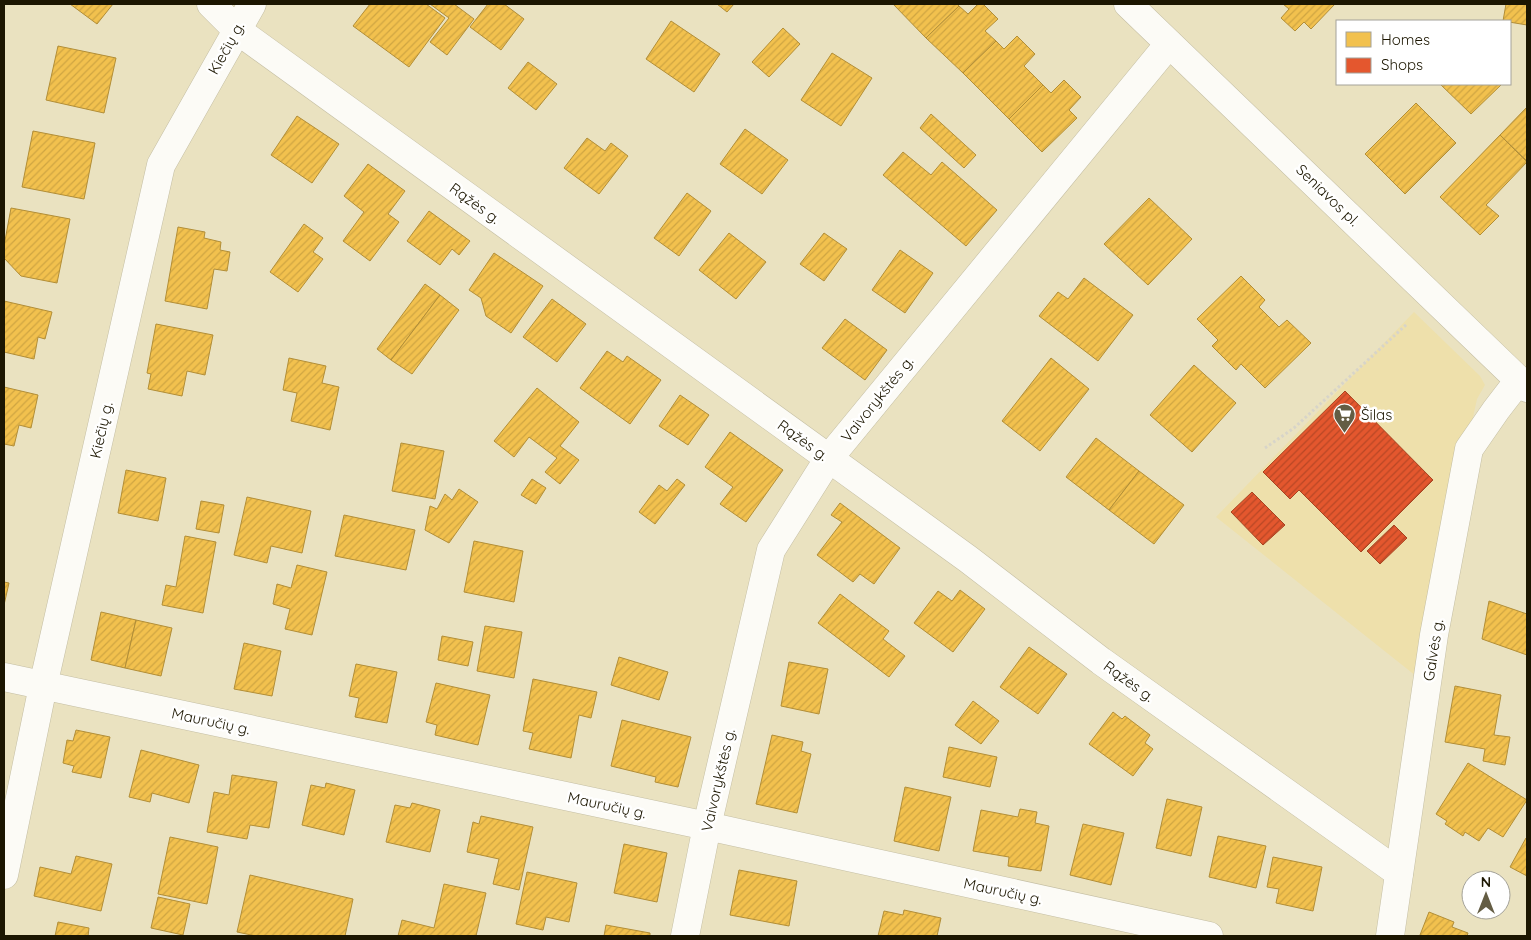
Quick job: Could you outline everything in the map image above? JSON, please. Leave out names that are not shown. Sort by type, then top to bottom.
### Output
[{"type":"street","name":"Rąžės g.","points":[[211,4],[237,30],[968,559],[1101,660],[1399,874]]},
{"type":"street","name":"Kiečių g.","points":[[4,875],[43,686],[161,165],[252,4]]},
{"type":"street","name":"Seniavos pl.","points":[[1128,4],[1523,384]]},
{"type":"street","name":"Vaivorykštės g.","points":[[685,936],[707,826],[771,550],[828,458],[1169,44]]},
{"type":"street","name":"Galvės g.","points":[[1390,936],[1434,635],[1469,449],[1496,410],[1523,384]]},
{"type":"street","name":"Mauručių g.","points":[[4,677],[707,826],[1209,936]]},
{"type":"path","points":[[1266,448],[1294,428],[1407,324]]},
{"type":"shaded area","points":[[1414,312],[1480,376],[1485,385],[1477,399],[1416,676],[1216,517]]},
{"type":"building: Homes","points":[[70,4],[113,4],[97,24]]},
{"type":"building: Homes","points":[[370,4],[426,4],[445,18],[409,67],[353,26]]},
{"type":"building: Homes","points":[[430,4],[454,4],[474,19],[447,55],[430,42],[449,18]]},
{"type":"building: Homes","points":[[488,4],[504,4],[524,19],[501,50],[470,27]]},
{"type":"building: Homes","points":[[717,4],[734,4],[727,12]]},
{"type":"building: Homes","points":[[893,4],[957,4],[959,6],[926,38]]},
{"type":"building: Homes","points":[[978,4],[983,4],[998,19],[985,31],[996,41],[963,73],[926,38],[959,6],[968,14]]},
{"type":"building: Homes","points":[[1283,4],[1335,4],[1311,29],[1304,22],[1295,31],[1281,18],[1289,9]]},
{"type":"building: Homes","points":[[1506,4],[1527,4],[1527,25],[1511,22],[1511,20],[1503,20]]},
{"type":"building: Homes","points":[[671,21],[720,54],[694,92],[646,59]]},
{"type":"building: Homes","points":[[783,28],[800,44],[769,77],[752,62]]},
{"type":"building: Homes","points":[[1017,36],[1035,54],[1024,66],[1043,85],[1009,119],[963,73],[996,41],[1004,49]]},
{"type":"building: Homes","points":[[58,46],[116,58],[104,113],[46,100]]},
{"type":"building: Homes","points":[[832,53],[872,78],[841,126],[801,100]]},
{"type":"building: Homes","points":[[528,62],[557,84],[536,110],[508,88]]},
{"type":"building: Homes","points":[[1064,80],[1081,97],[1069,110],[1077,118],[1042,152],[1009,119],[1043,85],[1051,93]]},
{"type":"building: Homes","points":[[1441,85],[1501,85],[1471,114]]},
{"type":"building: Homes","points":[[1416,103],[1456,143],[1405,194],[1365,154]]},
{"type":"building: Homes","points":[[1527,107],[1527,161],[1500,135]]},
{"type":"building: Homes","points":[[931,114],[976,155],[964,168],[920,128]]},
{"type":"building: Homes","points":[[297,116],[339,144],[312,183],[271,155]]},
{"type":"building: Homes","points":[[745,129],[788,160],[762,194],[720,164]]},
{"type":"building: Homes","points":[[33,131],[95,143],[84,199],[22,187]]},
{"type":"building: Homes","points":[[1500,135],[1527,162],[1486,205],[1499,216],[1480,235],[1440,197]]},
{"type":"building: Homes","points":[[587,138],[605,151],[611,143],[628,156],[599,194],[564,168]]},
{"type":"building: Homes","points":[[903,152],[931,175],[942,162],[997,210],[966,246],[883,175]]},
{"type":"building: Homes","points":[[368,164],[405,191],[388,214],[399,222],[370,261],[343,241],[364,212],[344,196]]},
{"type":"building: Homes","points":[[687,193],[711,211],[679,256],[654,238]]},
{"type":"building: Homes","points":[[1149,198],[1192,239],[1148,285],[1104,244]]},
{"type":"building: Homes","points":[[11,208],[70,219],[57,283],[21,276],[4,258],[4,246]]},
{"type":"building: Homes","points":[[429,211],[470,241],[459,255],[452,249],[440,265],[407,241]]},
{"type":"building: Homes","points":[[304,224],[323,238],[313,252],[323,259],[298,292],[270,272]]},
{"type":"building: Homes","points":[[178,227],[205,232],[204,238],[221,242],[220,250],[230,252],[227,271],[214,269],[207,309],[165,301]]},
{"type":"building: Homes","points":[[729,233],[766,262],[736,299],[699,270]]},
{"type":"building: Homes","points":[[824,233],[847,249],[824,281],[800,264]]},
{"type":"building: Homes","points":[[900,250],[933,273],[905,313],[872,290]]},
{"type":"building: Homes","points":[[494,253],[543,286],[511,333],[486,316],[481,298],[469,290]]},
{"type":"building: Homes","points":[[1241,276],[1265,300],[1259,307],[1279,327],[1287,320],[1311,343],[1265,388],[1241,364],[1236,370],[1212,346],[1218,340],[1197,319]]},
{"type":"building: Homes","points":[[1084,278],[1133,315],[1098,361],[1039,316],[1058,292],[1068,299]]},
{"type":"building: Homes","points":[[425,284],[440,295],[391,360],[377,349]]},
{"type":"building: Homes","points":[[440,295],[459,310],[412,374],[391,360]]},
{"type":"building: Homes","points":[[552,299],[586,324],[557,362],[523,337]]},
{"type":"building: Homes","points":[[4,301],[52,312],[45,339],[38,337],[34,359],[4,352]]},
{"type":"building: Homes","points":[[845,319],[887,350],[865,380],[822,348]]},
{"type":"building: Homes","points":[[156,324],[213,335],[205,375],[187,371],[182,396],[148,389],[151,374],[147,373]]},
{"type":"building: Homes","points":[[607,351],[623,362],[627,356],[661,380],[630,424],[580,388]]},
{"type":"building: Homes","points":[[289,358],[326,366],[322,383],[339,387],[330,430],[291,421],[297,393],[283,390]]},
{"type":"building: Homes","points":[[1051,358],[1089,389],[1040,451],[1002,421]]},
{"type":"building: Homes","points":[[1194,365],[1236,403],[1192,452],[1150,415]]},
{"type":"building: Homes","points":[[4,387],[38,395],[31,428],[19,425],[14,446],[4,444]]},
{"type":"building: Homes","points":[[537,388],[579,422],[560,446],[579,460],[560,484],[545,472],[557,458],[529,437],[514,457],[494,441]]},
{"type":"building: Homes","points":[[680,395],[709,415],[688,445],[659,426]]},
{"type":"building: Homes","points":[[730,432],[783,470],[746,522],[720,504],[733,487],[705,467]]},
{"type":"building: Homes","points":[[1096,438],[1139,471],[1109,510],[1066,477]]},
{"type":"building: Homes","points":[[401,443],[444,451],[435,499],[392,491]]},
{"type":"building: Homes","points":[[126,470],[166,478],[158,521],[118,513]]},
{"type":"building: Homes","points":[[1139,471],[1184,505],[1154,544],[1109,510]]},
{"type":"building: Homes","points":[[532,479],[546,488],[536,504],[521,495]]},
{"type":"building: Homes","points":[[677,479],[685,485],[655,524],[639,512],[659,485],[667,491]]},
{"type":"building: Homes","points":[[459,489],[478,502],[449,543],[425,530],[430,506],[437,509],[445,494],[452,500]]},
{"type":"building: Homes","points":[[247,497],[311,511],[302,553],[271,546],[267,563],[234,555]]},
{"type":"building: Homes","points":[[201,501],[224,505],[219,533],[196,529]]},
{"type":"building: Homes","points":[[840,503],[900,548],[874,584],[860,574],[853,582],[817,555],[842,522],[831,515]]},
{"type":"building: Homes","points":[[344,515],[415,530],[406,570],[335,556]]},
{"type":"building: Homes","points":[[185,536],[216,542],[203,613],[162,605],[166,585],[176,587]]},
{"type":"building: Homes","points":[[474,541],[523,551],[514,602],[464,592]]},
{"type":"building: Homes","points":[[297,565],[327,572],[312,635],[285,629],[290,609],[273,604],[277,584],[291,588]]},
{"type":"building: Homes","points":[[4,582],[9,583],[4,605]]},
{"type":"building: Homes","points":[[960,590],[985,609],[953,652],[914,623],[938,591],[952,601]]},
{"type":"building: Homes","points":[[840,594],[889,631],[883,639],[905,656],[889,677],[818,623]]},
{"type":"building: Homes","points":[[1489,601],[1527,614],[1527,655],[1482,639]]},
{"type":"building: Homes","points":[[101,612],[136,620],[125,668],[91,660]]},
{"type":"building: Homes","points":[[136,620],[172,628],[161,676],[125,668]]},
{"type":"building: Homes","points":[[485,626],[522,632],[514,678],[477,671]]},
{"type":"building: Homes","points":[[442,636],[473,642],[468,666],[438,660]]},
{"type":"building: Homes","points":[[244,643],[281,651],[272,696],[234,689]]},
{"type":"building: Homes","points":[[1029,647],[1067,674],[1038,714],[1000,687]]},
{"type":"building: Homes","points":[[619,657],[668,672],[659,700],[611,685]]},
{"type":"building: Homes","points":[[789,662],[828,669],[819,714],[781,706]]},
{"type":"building: Homes","points":[[356,664],[397,672],[387,723],[355,717],[359,698],[349,696]]},
{"type":"building: Homes","points":[[533,679],[597,692],[591,718],[579,715],[571,758],[529,749],[533,733],[523,731]]},
{"type":"building: Homes","points":[[436,683],[490,695],[478,745],[435,735],[437,725],[426,722]]},
{"type":"building: Homes","points":[[1455,686],[1501,695],[1494,735],[1510,737],[1505,765],[1483,761],[1485,749],[1445,742]]},
{"type":"building: Homes","points":[[973,701],[999,721],[981,744],[955,725]]},
{"type":"building: Homes","points":[[1113,712],[1122,719],[1125,716],[1150,735],[1145,743],[1153,749],[1133,776],[1089,744]]},
{"type":"building: Homes","points":[[622,720],[691,737],[678,787],[655,782],[656,777],[611,766]]},
{"type":"building: Homes","points":[[76,730],[110,737],[101,778],[72,772],[74,766],[63,763],[67,740],[73,741]]},
{"type":"building: Homes","points":[[772,735],[803,742],[801,751],[811,754],[797,813],[756,804]]},
{"type":"building: Homes","points":[[949,747],[997,757],[990,787],[943,777]]},
{"type":"building: Homes","points":[[141,750],[199,765],[189,803],[152,793],[150,802],[129,797]]},
{"type":"building: Homes","points":[[1468,763],[1527,800],[1503,837],[1488,828],[1479,841],[1465,832],[1463,836],[1445,824],[1447,821],[1436,814]]},
{"type":"building: Homes","points":[[232,775],[277,782],[269,828],[250,825],[247,839],[207,832],[214,792],[229,795]]},
{"type":"building: Homes","points":[[326,783],[355,790],[344,835],[302,825],[311,785],[325,788]]},
{"type":"building: Homes","points":[[905,787],[951,797],[939,851],[894,841]]},
{"type":"building: Homes","points":[[1167,799],[1202,807],[1191,856],[1156,848]]},
{"type":"building: Homes","points":[[412,803],[440,810],[430,852],[386,842],[395,805],[410,808]]},
{"type":"building: Homes","points":[[1020,809],[1037,812],[1035,823],[1049,826],[1041,871],[1008,866],[1009,857],[973,851],[981,810],[1018,817]]},
{"type":"building: Homes","points":[[481,816],[533,827],[519,890],[493,884],[499,859],[467,852],[473,822],[479,824]]},
{"type":"building: Homes","points":[[1083,824],[1124,833],[1111,885],[1070,875]]},
{"type":"building: Homes","points":[[1218,836],[1266,846],[1256,888],[1209,877]]},
{"type":"building: Homes","points":[[170,837],[218,847],[207,904],[158,894]]},
{"type":"building: Homes","points":[[1527,839],[1527,876],[1510,867]]},
{"type":"building: Homes","points":[[624,844],[667,853],[657,902],[614,893]]},
{"type":"building: Homes","points":[[76,856],[112,864],[101,911],[34,896],[40,867],[71,874]]},
{"type":"building: Homes","points":[[1273,857],[1322,867],[1313,911],[1276,903],[1279,889],[1267,887]]},
{"type":"building: Homes","points":[[739,870],[797,881],[789,926],[730,915]]},
{"type":"building: Homes","points":[[527,872],[577,883],[569,922],[546,917],[543,930],[516,924]]},
{"type":"building: Homes","points":[[250,875],[353,899],[345,936],[256,936],[237,932]]},
{"type":"building: Homes","points":[[444,884],[486,893],[476,936],[398,936],[402,920],[434,928]]},
{"type":"building: Homes","points":[[158,897],[190,904],[183,935],[151,928]]},
{"type":"building: Homes","points":[[904,910],[941,918],[937,936],[878,936],[884,911],[903,915]]},
{"type":"building: Homes","points":[[1429,912],[1454,922],[1452,927],[1468,933],[1467,936],[1420,935]]},
{"type":"building: Homes","points":[[58,922],[89,928],[88,936],[55,936]]},
{"type":"building: Homes","points":[[606,925],[650,933],[650,936],[604,936]]},
{"type":"building: Shops","name":"Šilas","points":[[1345,391],[1433,480],[1361,552],[1299,490],[1290,499],[1263,472]]},
{"type":"building: Shops","points":[[1252,492],[1285,525],[1263,545],[1231,512]]},
{"type":"building: Shops","points":[[1394,525],[1407,538],[1380,564],[1367,551]]},
{"type":"place","name":"Šilas","points":[[1345,433]]}]
